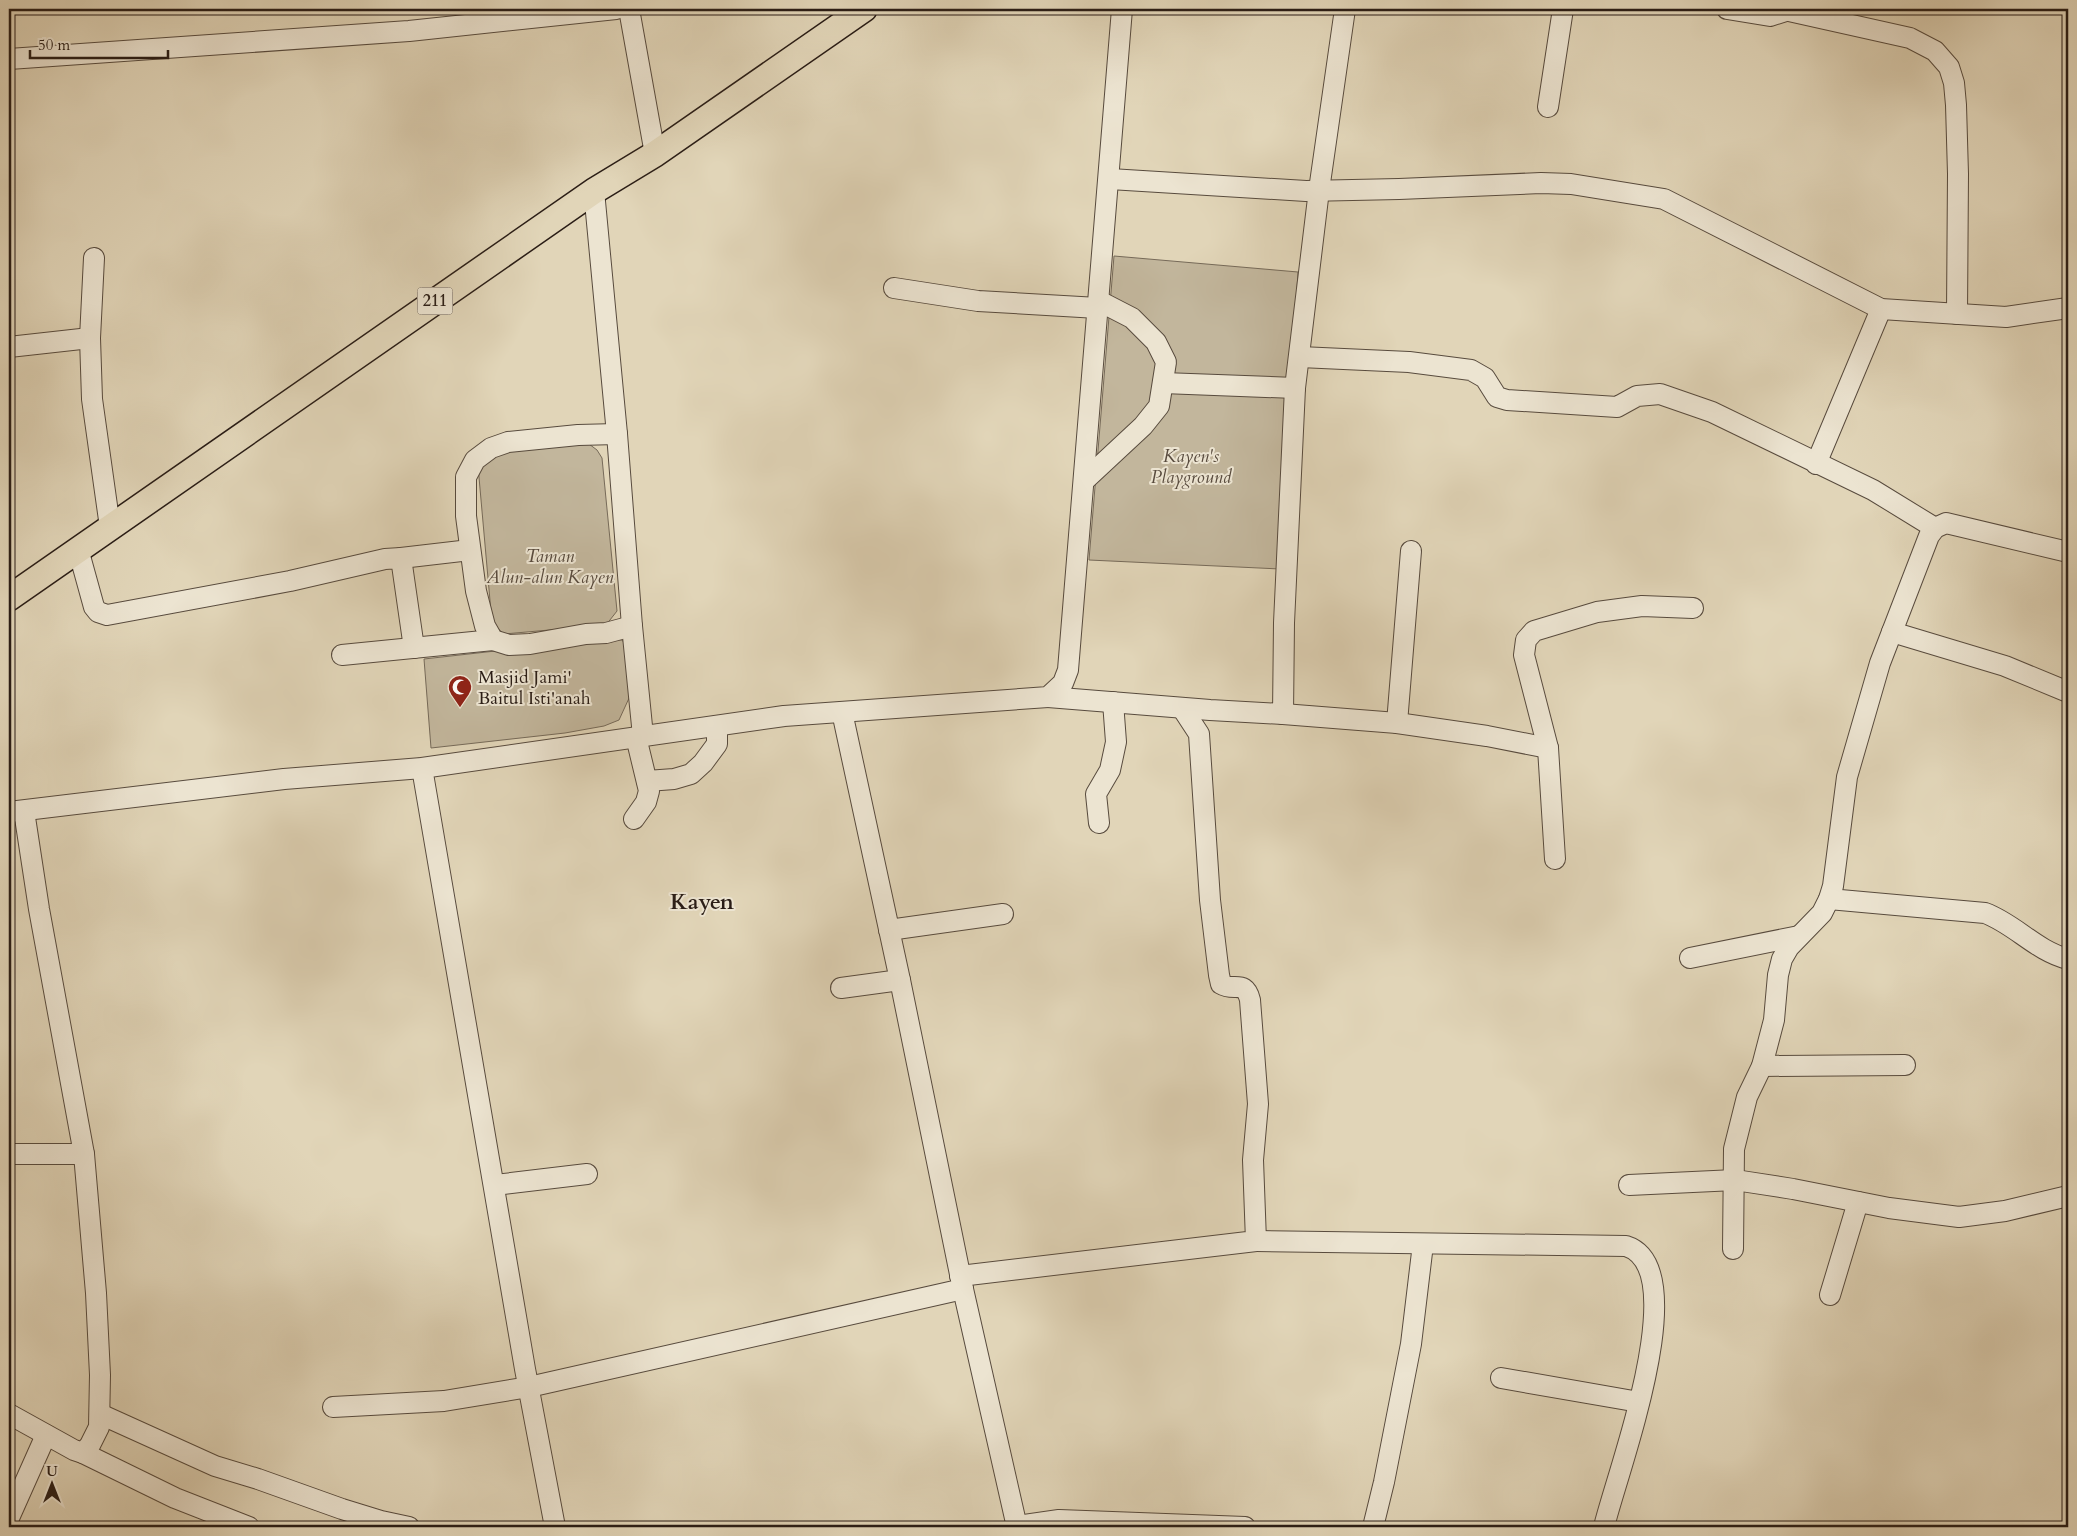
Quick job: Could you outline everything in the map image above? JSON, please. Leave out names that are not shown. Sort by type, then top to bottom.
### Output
[{"type":"main road","name":"211","points":[[9,598],[594,191],[655,154],[864,9]]},
{"type":"street","points":[[9,59],[409,32],[616,9]]},
{"type":"street","points":[[628,9],[655,154]]},
{"type":"street","points":[[1048,697],[1063,684],[1068,670],[1110,179],[1122,9]]},
{"type":"street","points":[[1283,714],[1284,623],[1296,388],[1319,190],[1345,9]]},
{"type":"street","points":[[1548,107],[1563,9]]},
{"type":"street","points":[[1727,9],[1770,16],[1791,10],[1910,38],[1935,51],[1949,67],[1954,83],[1956,124],[1956,314]]},
{"type":"street","points":[[1110,179],[1319,190],[1540,183],[1571,184],[1664,199],[1881,309],[2006,317],[2068,308]]},
{"type":"street","points":[[594,191],[617,434],[640,736],[649,791],[646,802],[634,819]]},
{"type":"street","points":[[94,258],[90,338],[92,399],[110,527]]},
{"type":"street","points":[[894,288],[978,301],[1099,305],[1132,318],[1156,342],[1166,362],[1159,406],[1143,426],[1085,480]]},
{"type":"street","points":[[1816,464],[1881,309]]},
{"type":"street","points":[[9,347],[90,338]]},
{"type":"street","points":[[1300,357],[1409,362],[1471,370],[1485,378],[1497,397],[1507,400],[1617,408],[1636,396],[1660,394],[1712,412],[1873,490],[1935,528]]},
{"type":"street","points":[[1164,383],[1296,388]]},
{"type":"street","points":[[493,640],[485,626],[476,591],[470,550],[466,507],[466,477],[475,460],[491,448],[508,442],[578,435],[617,434]]},
{"type":"street","points":[[1733,1249],[1734,1149],[1747,1097],[1762,1066],[1774,1020],[1778,975],[1782,959],[1789,947],[1822,913],[1829,899],[1833,886],[1847,777],[1880,663],[1929,536],[1935,528],[1946,523],[2068,552]]},
{"type":"street","points":[[78,549],[94,607],[98,612],[106,615],[290,581],[385,559],[470,550]]},
{"type":"street","points":[[1397,723],[1411,551]]},
{"type":"street","points":[[401,558],[414,648]]},
{"type":"street","points":[[1554,859],[1548,748],[1524,655],[1526,640],[1534,631],[1597,612],[1642,606],[1693,608]]},
{"type":"street","points":[[342,655],[493,640],[510,645],[530,644],[586,634],[606,633],[632,626]]},
{"type":"street","points":[[1892,632],[2005,666],[2068,692]]},
{"type":"street","points":[[87,1449],[100,1421],[96,1292],[84,1154],[39,910],[16,811],[284,779],[422,768],[784,716],[1048,697],[1397,723],[1487,736],[1548,748]]},
{"type":"street","points":[[1099,823],[1096,794],[1110,770],[1116,742],[1113,702]]},
{"type":"street","points":[[1182,708],[1199,734],[1210,900],[1221,984],[1226,987],[1243,988],[1248,992],[1250,1000],[1258,1104],[1253,1160],[1256,1241]]},
{"type":"street","points":[[842,712],[900,980],[962,1282],[1016,1526],[1059,1520],[1245,1527]]},
{"type":"street","points":[[647,781],[674,779],[691,774],[703,763],[717,744],[717,726]]},
{"type":"street","points":[[422,768],[555,1527]]},
{"type":"street","points":[[1829,899],[1985,913],[1998,918],[2037,946],[2068,959]]},
{"type":"street","points":[[889,930],[1003,914]]},
{"type":"street","points":[[1690,958],[1799,936]]},
{"type":"street","points":[[841,988],[900,980]]},
{"type":"street","points":[[1762,1066],[1905,1065]]},
{"type":"street","points":[[9,1154],[84,1154]]},
{"type":"street","points":[[495,1185],[586,1174]]},
{"type":"street","points":[[1629,1185],[1735,1180],[1889,1208],[1959,1217],[2005,1211],[2068,1196]]},
{"type":"street","points":[[1830,1295],[1858,1202]]},
{"type":"street","points":[[333,1406],[444,1401],[529,1387],[962,1282],[1256,1241],[1626,1246],[1638,1252],[1650,1271],[1655,1308],[1647,1374],[1604,1527]]},
{"type":"street","points":[[1373,1527],[1384,1482],[1411,1344],[1423,1244]]},
{"type":"street","points":[[1501,1378],[1639,1402]]},
{"type":"street","points":[[9,1414],[74,1450],[87,1449],[175,1498],[249,1527]]},
{"type":"street","points":[[100,1421],[215,1466],[258,1478],[349,1512],[409,1527]]},
{"type":"street","points":[[9,1518],[46,1435]]},
{"type":"green space","name":"Kayen's Playground","points":[[1114,256],[1298,272],[1280,569],[1089,560]]},
{"type":"green space","name":"Taman Alun-alun Kayen","points":[[589,444],[597,450],[602,458],[617,611],[606,625],[504,634],[492,623],[478,466],[492,453]]},
{"type":"green space","points":[[603,639],[622,640],[627,647],[630,696],[619,720],[604,726],[565,733],[431,748],[424,659]]},
{"type":"place","name":"Masjid Jami' Baitul Isti'anah","points":[[460,708]]},
{"type":"district","name":"Kayen","points":[[702,902]]}]
